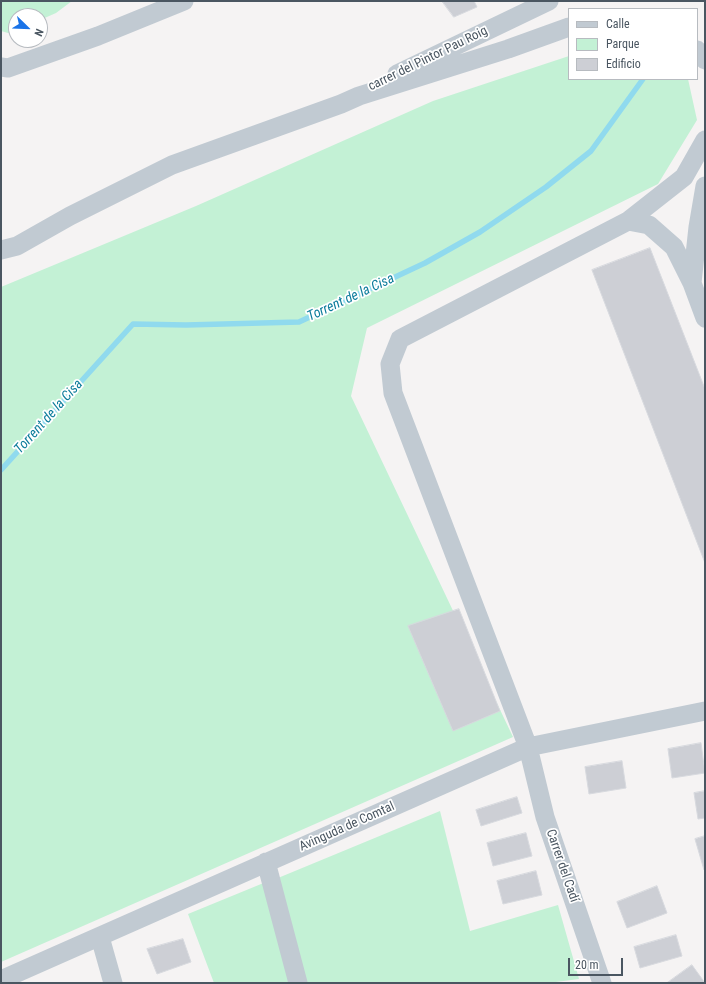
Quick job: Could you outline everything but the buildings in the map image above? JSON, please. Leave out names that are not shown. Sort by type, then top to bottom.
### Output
[{"type":"street","points":[[1,67],[8,68],[98,36],[184,1]]},
{"type":"street","name":"carrer del Pintor Pau Roig","points":[[307,116],[549,1]]},
{"type":"street","points":[[1,250],[17,246],[70,216],[172,165],[359,96],[508,49],[568,27]]},
{"type":"street","points":[[698,51],[705,60]]},
{"type":"street","name":"Carrer del Cadí","points":[[602,983],[545,817],[528,747],[393,393],[390,364],[400,339],[628,221],[684,177],[705,140]]},
{"type":"street","points":[[692,283],[698,228],[705,186]]},
{"type":"street","points":[[628,221],[649,225],[674,247],[692,283],[705,318]]},
{"type":"street","name":"Avinguda de Comtal","points":[[1,980],[528,747],[705,712]]},
{"type":"street","points":[[266,862],[298,983]]},
{"type":"street","points":[[100,937],[113,983]]},
{"type":"green space","points":[[1,1],[72,1],[56,13],[48,16],[48,8],[8,8],[8,33],[1,31]]},
{"type":"green space","points":[[568,56],[568,80],[688,80],[697,120],[658,184],[367,328],[351,396],[513,737],[1,962],[1,287],[196,206],[433,101]]},
{"type":"green space","points":[[440,811],[470,931],[558,905],[579,979],[548,983],[307,983],[278,878]]},
{"type":"green space","points":[[266,882],[291,983],[214,983],[188,914]]},
{"type":"waterway","name":"Torrent de la Cisa","points":[[1,470],[133,324],[186,325],[299,322],[425,263],[480,232],[546,187],[591,151],[642,80]]}]
